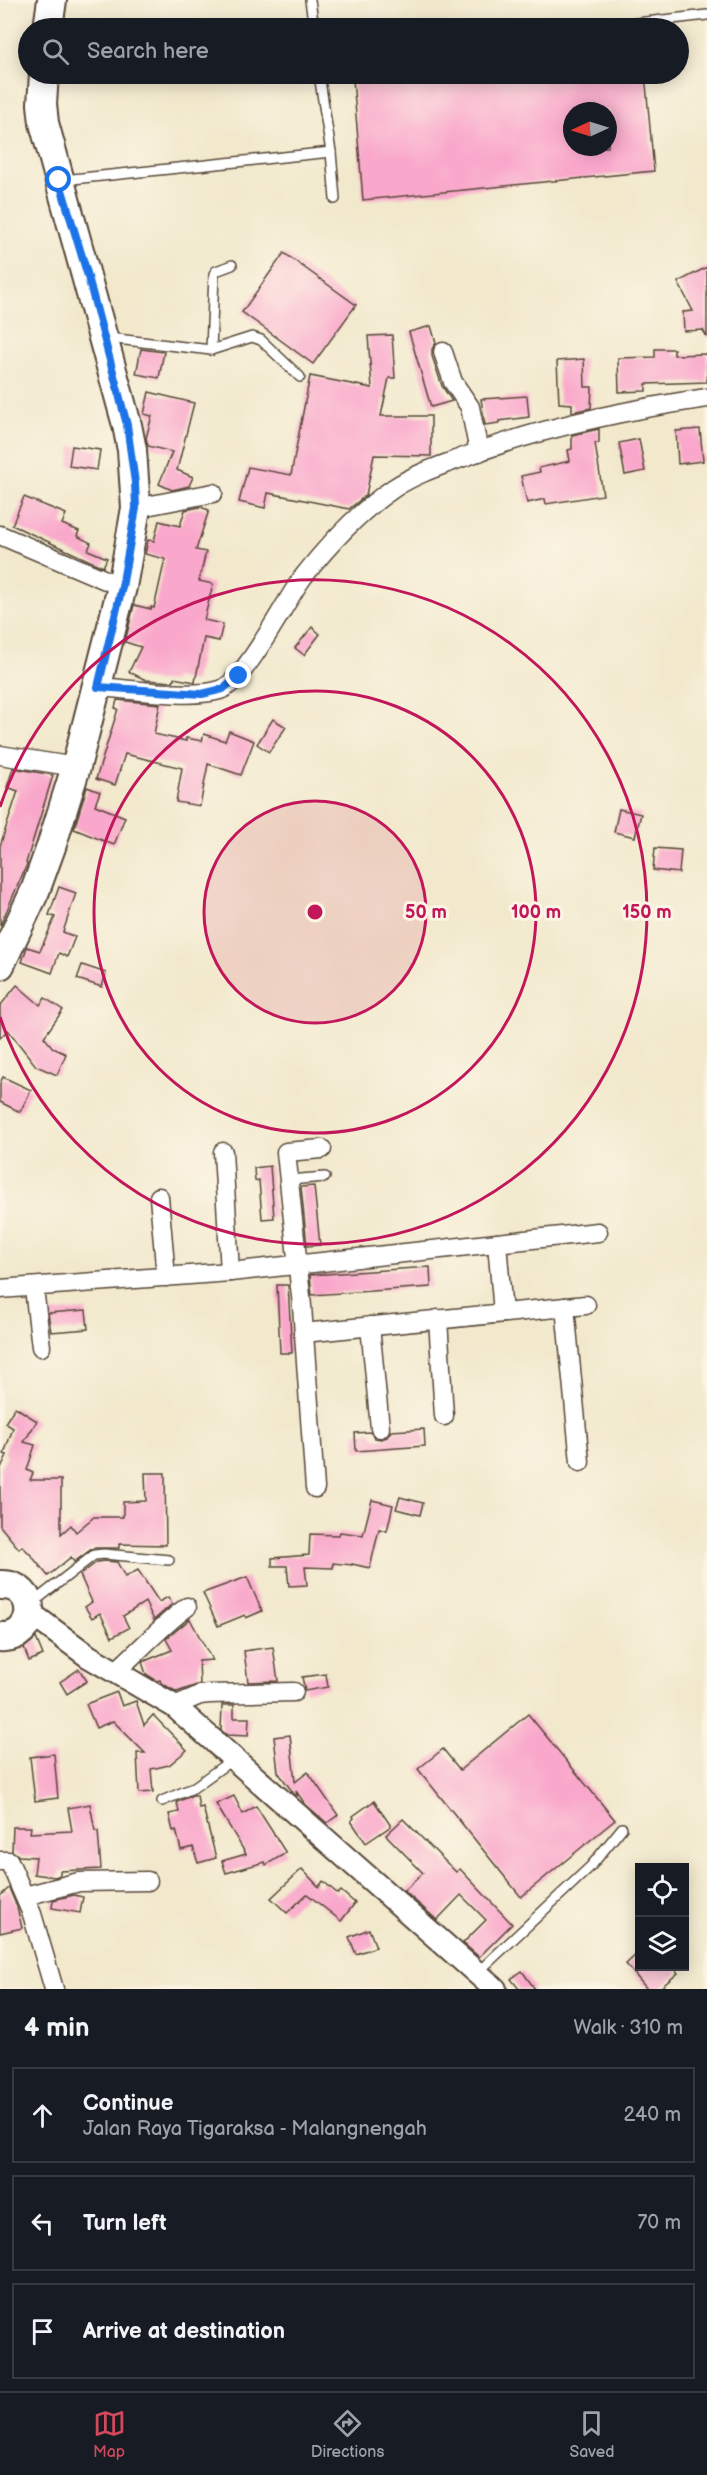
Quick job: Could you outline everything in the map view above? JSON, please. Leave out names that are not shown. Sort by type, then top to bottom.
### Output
[{"type":"main road","points":[[49,18],[52,0]]},
{"type":"main road","points":[[0,965],[35,891],[76,767],[122,587],[136,508],[132,450],[105,338],[44,123],[43,84]]},
{"type":"main road","points":[[0,1585],[7,1584],[21,1591],[29,1609],[28,1621],[18,1633],[0,1637]]},
{"type":"street","points":[[443,352],[453,382],[470,407],[479,452]]},
{"type":"street","points":[[98,687],[202,694],[223,689],[239,676],[302,579],[336,538],[363,511],[395,488],[421,473],[569,423],[707,398]]},
{"type":"street","points":[[136,508],[213,493]]},
{"type":"street","points":[[0,535],[122,587]]},
{"type":"street","points":[[0,755],[76,767]]},
{"type":"street","points":[[315,1488],[286,1152],[322,1149]]},
{"type":"street","points":[[223,1152],[230,1272]]},
{"type":"street","points":[[159,1197],[166,1277]]},
{"type":"street","points":[[0,1289],[230,1272],[598,1232]]},
{"type":"street","points":[[497,1243],[503,1313]]},
{"type":"street","points":[[34,1288],[40,1347]]},
{"type":"street","points":[[303,1333],[586,1305]]},
{"type":"street","points":[[565,1307],[580,1462]]},
{"type":"street","points":[[438,1319],[444,1416]]},
{"type":"street","points":[[370,1326],[380,1428]]},
{"type":"street","points":[[116,1672],[156,1635],[166,1622],[187,1607]]},
{"type":"street","points":[[29,1609],[88,1656],[174,1706],[495,1989]]},
{"type":"street","points":[[174,1706],[200,1695],[294,1692]]},
{"type":"street","points":[[0,1861],[9,1862],[25,1896],[54,1989]]},
{"type":"street","points":[[25,1896],[79,1882],[148,1881]]},
{"type":"lane","points":[[310,0],[313,18]]},
{"type":"lane","points":[[681,18],[707,15]]},
{"type":"lane","points":[[321,84],[331,152],[335,199]]},
{"type":"lane","points":[[59,180],[331,152]]},
{"type":"lane","points":[[211,350],[213,278],[216,271],[232,265]]},
{"type":"lane","points":[[105,338],[211,350],[252,337],[261,340],[300,377]]},
{"type":"lane","points":[[289,1180],[325,1177]]},
{"type":"lane","points":[[29,1609],[94,1555],[169,1560]]},
{"type":"lane","points":[[162,1801],[194,1788],[233,1759]]},
{"type":"lane","points":[[477,1973],[591,1866],[622,1828]]},
{"type":"building","points":[[353,84],[646,84],[654,171],[363,200]]},
{"type":"building","points":[[284,253],[356,305],[313,364],[242,312]]},
{"type":"building","points":[[707,267],[707,338],[703,330],[684,331],[683,312],[693,311],[678,282]]},
{"type":"building","points":[[431,326],[436,343],[432,349],[432,356],[442,386],[452,401],[431,407],[409,332]]},
{"type":"building","points":[[392,335],[395,378],[389,378],[381,416],[431,416],[431,456],[374,455],[366,495],[349,509],[268,493],[265,508],[239,502],[248,467],[291,475],[310,376],[372,388],[368,336]]},
{"type":"building","points":[[141,349],[164,352],[159,378],[136,374]]},
{"type":"building","points":[[655,349],[674,349],[674,355],[707,354],[707,382],[646,384],[646,391],[619,392],[618,358],[655,357]]},
{"type":"building","points":[[584,359],[585,387],[592,387],[591,408],[572,412],[572,404],[559,403],[557,361]]},
{"type":"building","points":[[149,392],[194,403],[177,470],[193,477],[189,486],[172,490],[159,484],[172,452],[148,446],[146,438],[152,416],[144,414]]},
{"type":"building","points":[[527,396],[529,417],[485,425],[481,399]]},
{"type":"building","points":[[599,429],[599,443],[595,443],[603,495],[546,504],[545,499],[527,503],[521,476],[540,472],[539,468],[570,461],[568,450],[572,449],[572,435]]},
{"type":"building","points":[[700,429],[703,461],[678,464],[676,431]]},
{"type":"building","points":[[639,439],[645,471],[625,475],[619,443]]},
{"type":"building","points":[[72,446],[100,450],[97,470],[69,466]]},
{"type":"building","points":[[24,497],[66,514],[62,524],[79,531],[77,536],[91,543],[88,550],[107,558],[103,567],[12,525]]},
{"type":"building","points":[[200,507],[209,510],[196,550],[206,552],[199,581],[213,584],[204,620],[223,624],[219,641],[204,638],[195,682],[174,678],[173,682],[146,680],[129,672],[141,647],[125,642],[134,605],[154,608],[165,559],[145,554],[148,540],[154,541],[159,521],[180,526],[185,510]]},
{"type":"building","points":[[312,627],[320,634],[304,655],[295,648]]},
{"type":"building","points":[[117,700],[160,704],[154,734],[186,741],[186,738],[202,741],[204,734],[225,741],[229,731],[254,741],[241,775],[208,764],[200,806],[176,802],[182,768],[125,754],[115,785],[96,779],[118,709],[115,708]]},
{"type":"building","points":[[273,719],[286,727],[269,752],[257,744]]},
{"type":"building","points":[[13,768],[53,775],[27,864],[0,926],[0,846],[18,791],[7,787]]},
{"type":"building","points":[[87,787],[100,792],[95,805],[125,817],[114,845],[74,829]]},
{"type":"building","points":[[619,809],[641,814],[635,837],[614,832]]},
{"type":"building","points":[[655,848],[681,850],[679,873],[653,870]]},
{"type":"building","points":[[59,887],[76,893],[63,932],[75,937],[67,957],[59,953],[52,973],[22,962],[27,947],[40,951],[55,917],[49,915]]},
{"type":"building","points":[[82,965],[106,973],[102,987],[77,979]]},
{"type":"building","points":[[17,985],[40,1005],[45,998],[63,1010],[44,1037],[53,1048],[66,1054],[57,1075],[36,1066],[8,1030],[0,1038],[0,1006]]},
{"type":"building","points":[[3,1077],[31,1090],[20,1112],[0,1102],[0,1083]]},
{"type":"building","points":[[270,1166],[274,1218],[262,1219],[259,1180],[255,1181],[254,1168]]},
{"type":"building","points":[[314,1186],[320,1245],[307,1246],[301,1187]]},
{"type":"building","points":[[430,1267],[431,1287],[312,1295],[310,1275]]},
{"type":"building","points":[[277,1285],[288,1285],[292,1353],[280,1353]]},
{"type":"building","points":[[86,1310],[88,1329],[51,1332],[48,1313]]},
{"type":"building","points":[[15,1407],[37,1421],[24,1442],[35,1445],[27,1470],[33,1473],[30,1480],[61,1480],[61,1534],[71,1525],[76,1532],[94,1517],[123,1517],[123,1502],[146,1501],[145,1473],[165,1473],[166,1545],[119,1544],[119,1548],[93,1548],[74,1562],[71,1557],[48,1576],[30,1554],[22,1546],[19,1549],[0,1526],[0,1470],[7,1455],[4,1454],[13,1428],[5,1423]]},
{"type":"building","points":[[424,1429],[425,1446],[356,1451],[355,1433],[370,1432],[375,1438],[381,1439],[387,1437],[391,1431]]},
{"type":"building","points":[[400,1497],[423,1503],[420,1515],[396,1509]]},
{"type":"building","points":[[372,1500],[393,1505],[387,1531],[379,1529],[370,1568],[333,1563],[333,1568],[305,1567],[307,1585],[289,1586],[287,1566],[272,1566],[272,1558],[309,1555],[310,1534],[339,1535],[340,1532],[363,1535]]},
{"type":"building","points":[[97,1562],[117,1562],[125,1577],[138,1570],[159,1602],[168,1597],[172,1604],[154,1620],[145,1602],[123,1616],[129,1628],[112,1637],[100,1613],[92,1618],[85,1607],[92,1602],[80,1575]]},
{"type":"building","points":[[247,1577],[262,1611],[218,1626],[203,1593]]},
{"type":"building","points":[[190,1619],[212,1660],[199,1661],[200,1684],[177,1692],[161,1683],[160,1680],[157,1681],[146,1674],[142,1662],[172,1650],[166,1639]]},
{"type":"building","points":[[36,1638],[43,1655],[29,1661],[24,1648]]},
{"type":"building","points":[[273,1647],[278,1681],[248,1682],[244,1651]]},
{"type":"building","points":[[79,1669],[87,1681],[67,1694],[60,1682]]},
{"type":"building","points":[[326,1674],[328,1687],[305,1691],[302,1677]]},
{"type":"building","points":[[117,1692],[122,1706],[136,1701],[144,1725],[153,1715],[187,1750],[169,1765],[151,1769],[153,1792],[139,1793],[137,1753],[145,1753],[113,1721],[96,1728],[86,1704]]},
{"type":"building","points":[[222,1705],[234,1705],[234,1718],[249,1718],[248,1736],[227,1735],[221,1730]]},
{"type":"building","points":[[528,1714],[615,1820],[521,1897],[418,1769],[443,1749],[460,1770]]},
{"type":"building","points":[[290,1735],[295,1782],[308,1772],[338,1815],[327,1823],[305,1804],[296,1791],[297,1796],[294,1794],[278,1772],[274,1737]]},
{"type":"building","points":[[54,1754],[58,1798],[35,1801],[30,1757]]},
{"type":"building","points":[[197,1795],[199,1808],[203,1807],[216,1858],[198,1863],[193,1847],[181,1850],[169,1814],[179,1812],[177,1802]]},
{"type":"building","points":[[234,1796],[243,1814],[256,1806],[286,1853],[266,1865],[265,1862],[226,1873],[222,1861],[246,1854],[216,1804]]},
{"type":"building","points":[[374,1801],[391,1826],[366,1843],[351,1821],[353,1816]]},
{"type":"building","points":[[90,1804],[95,1831],[98,1831],[101,1869],[60,1871],[60,1875],[55,1877],[34,1874],[36,1857],[19,1856],[12,1851],[13,1827],[31,1827],[30,1833],[72,1831],[68,1808]]},
{"type":"building","points":[[403,1819],[456,1872],[460,1869],[512,1924],[479,1957],[463,1943],[486,1920],[461,1895],[437,1920],[404,1891],[423,1873],[386,1835]]},
{"type":"building","points":[[302,1869],[319,1887],[323,1881],[338,1894],[341,1891],[355,1903],[341,1921],[307,1894],[287,1913],[271,1898]]},
{"type":"building","points":[[9,1888],[22,1928],[0,1933],[0,1896]]},
{"type":"building","points":[[74,1895],[83,1897],[80,1913],[52,1908],[53,1900]]},
{"type":"building","points":[[369,1929],[376,1947],[356,1954],[349,1937]]},
{"type":"building","points":[[635,1956],[635,1971],[677,1971],[678,1973],[659,1989],[647,1989],[626,1964]]},
{"type":"building","points":[[522,1971],[535,1989],[519,1989],[511,1979]]},
{"type":"route","points":[[59,180],[87,273],[127,425],[135,483],[136,508],[122,587],[98,687],[202,694],[223,689],[239,676]]}]
